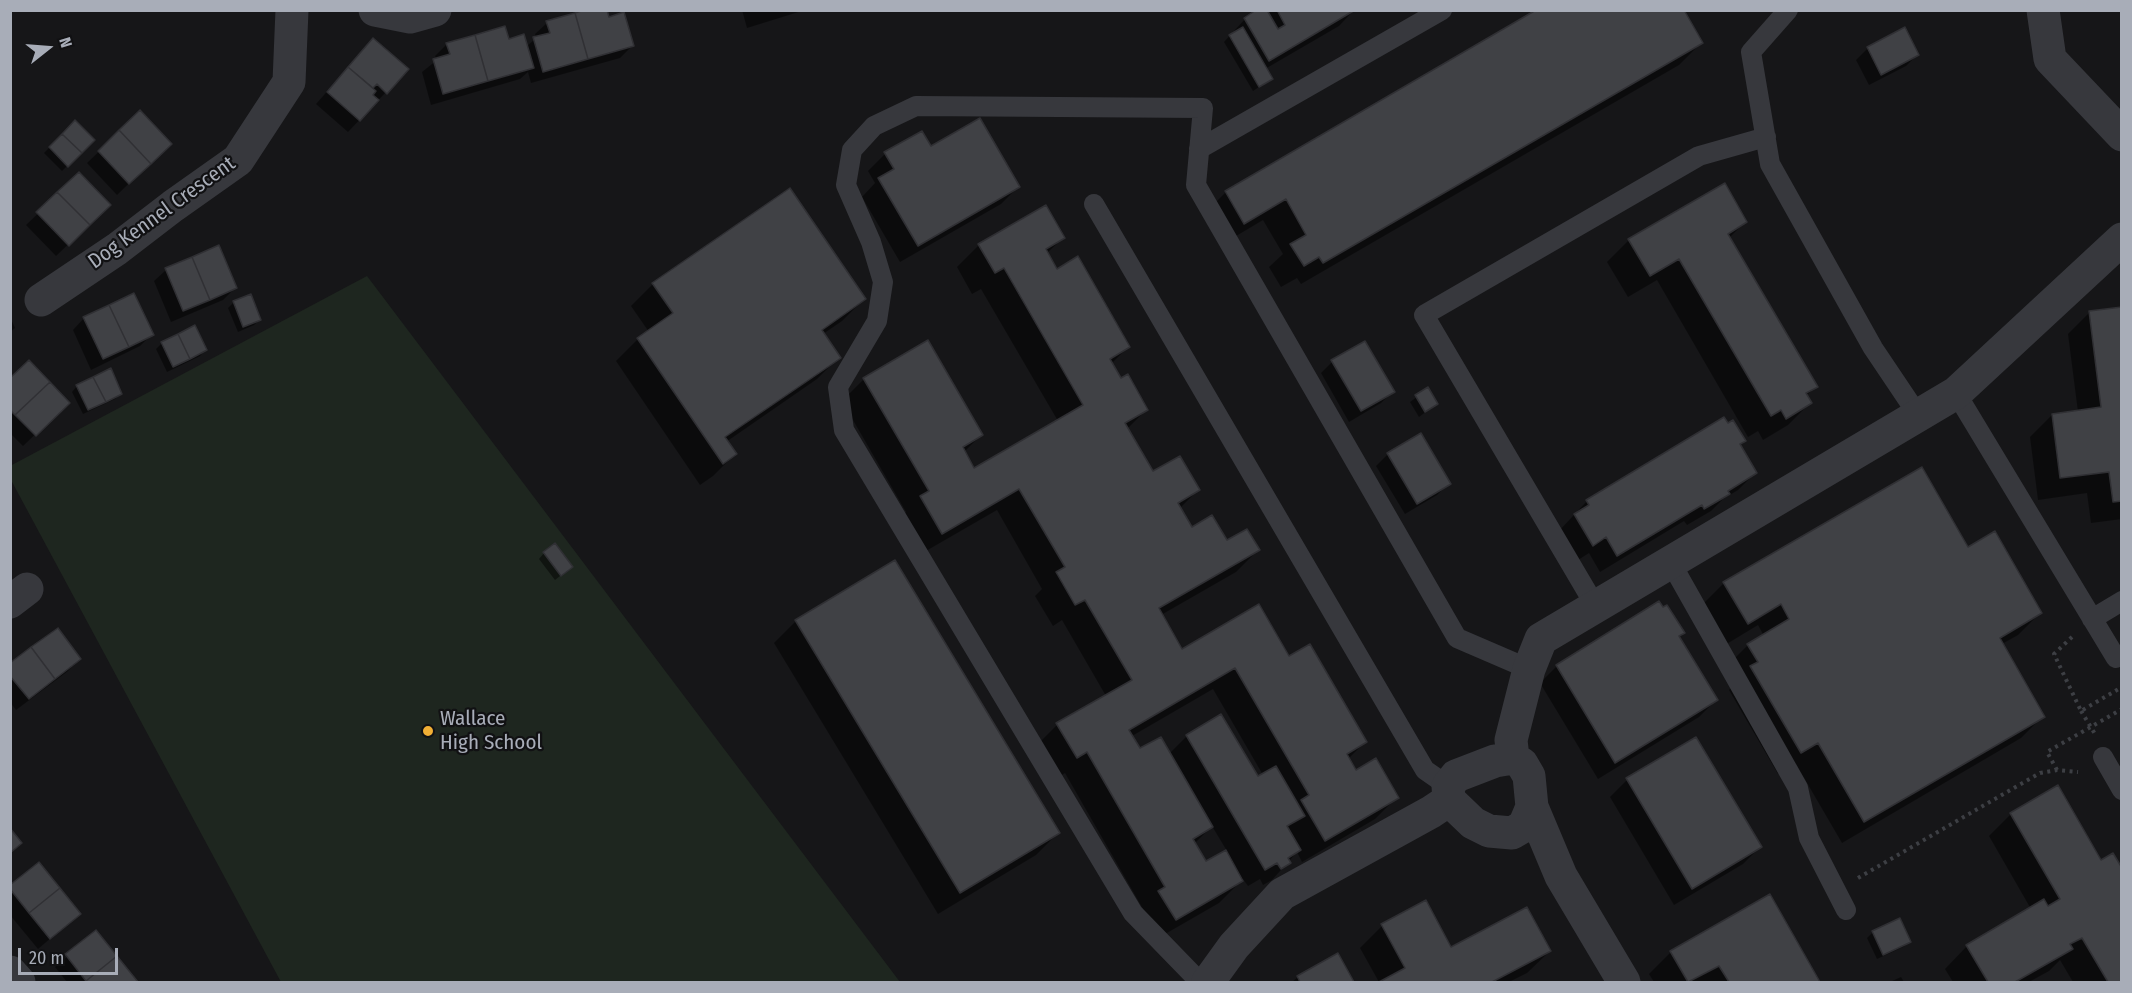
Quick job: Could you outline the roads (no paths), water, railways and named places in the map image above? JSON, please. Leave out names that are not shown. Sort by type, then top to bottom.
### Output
[{"type":"street","name":"Dog Kennel Crescent","points":[[41,300],[117,249],[238,160],[289,82],[292,10]]},
{"type":"street","points":[[375,10],[410,17],[435,10]]},
{"type":"street","points":[[2043,10],[2050,59],[2121,135]]},
{"type":"street","points":[[1513,758],[1511,740],[1529,669],[1541,639],[1956,393],[2121,239]]},
{"type":"street","points":[[1208,982],[1234,946],[1282,894],[1431,812],[1448,793],[1456,776],[1513,758],[1522,764],[1529,776],[1532,807],[1561,876],[1624,982]]},
{"type":"street","points":[[1448,793],[1473,824],[1489,831],[1512,833],[1524,826],[1532,807]]},
{"type":"street","points":[[10,972],[19,982]]},
{"type":"lane","points":[[1199,149],[1442,10]]},
{"type":"lane","points":[[1788,10],[1751,52],[1770,164],[1873,348],[1918,415]]},
{"type":"lane","points":[[1200,982],[1133,914],[844,430],[838,387],[877,321],[883,282],[871,242],[846,185],[852,150],[874,126],[916,106],[1203,108],[1196,185],[1457,638],[1529,669]]},
{"type":"lane","points":[[1596,607],[1424,315],[1700,156],[1766,137]]},
{"type":"lane","points":[[1094,204],[1425,770],[1448,793]]},
{"type":"lane","points":[[1956,393],[2116,658]]},
{"type":"lane","points":[[1671,563],[1798,788],[1809,838],[1846,910]]},
{"type":"lane","points":[[2092,619],[2121,602]]},
{"type":"lane","points":[[2103,757],[2121,790]]},
{"type":"place","name":"Wallace High School","points":[[428,731]]}]
